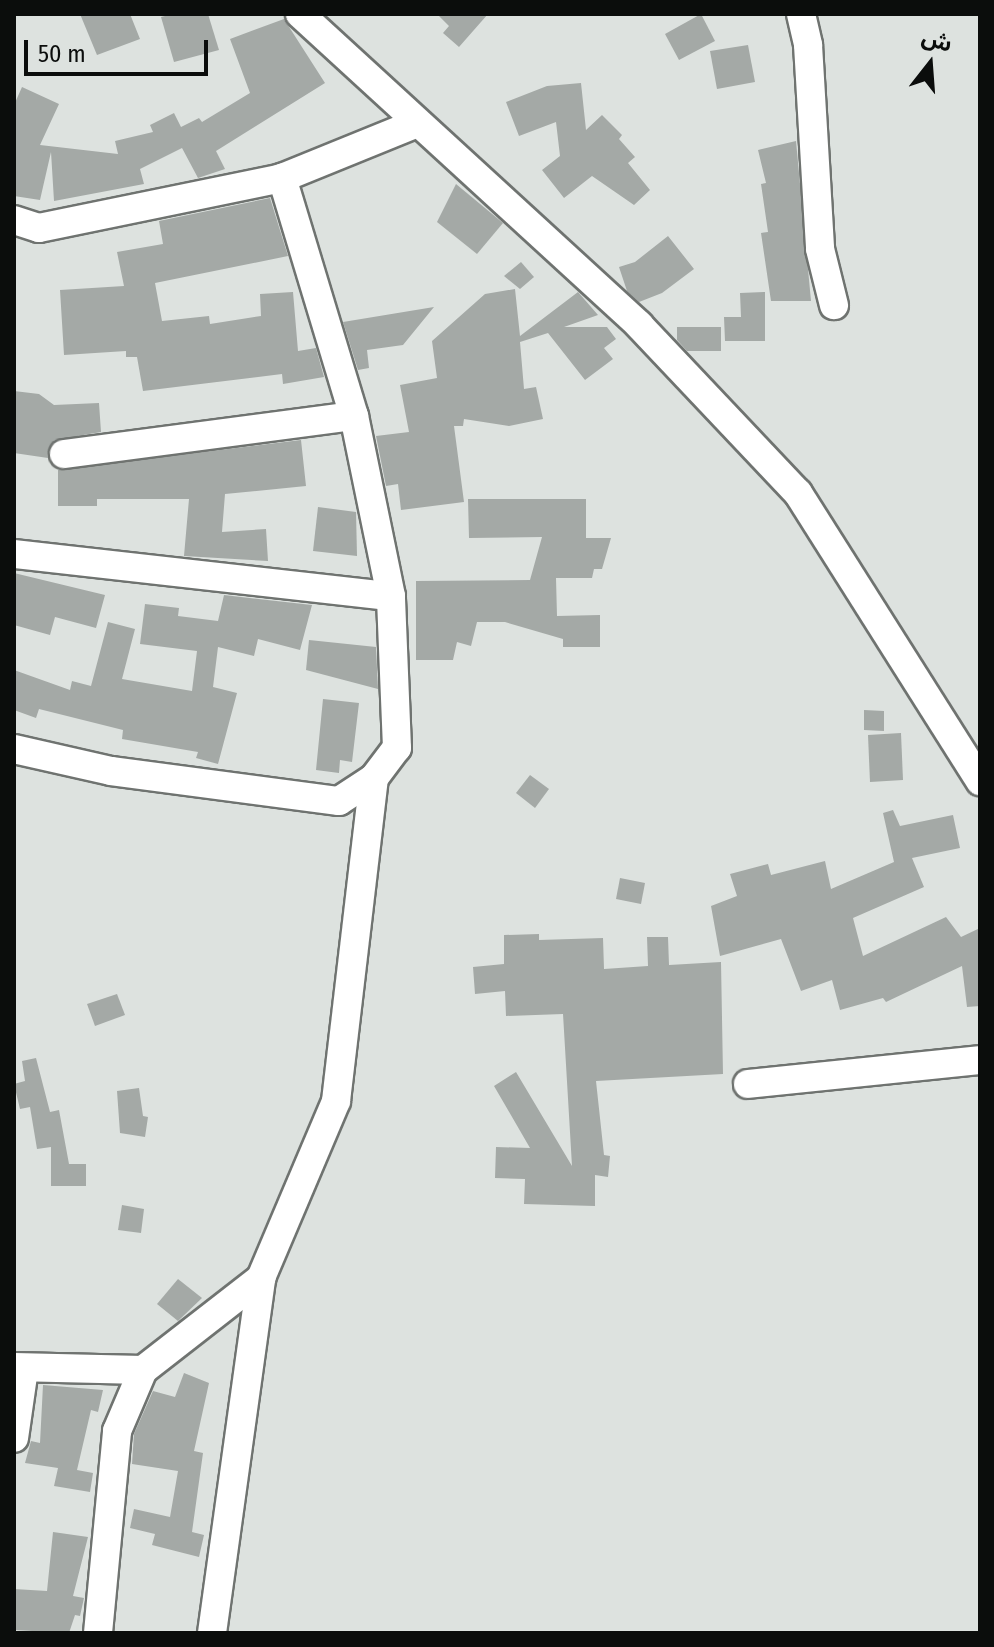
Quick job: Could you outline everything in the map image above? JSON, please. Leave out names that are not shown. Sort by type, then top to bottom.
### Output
[{"type":"street","points":[[300,14],[415,124],[547,238],[798,493],[980,781]]},
{"type":"street","points":[[801,14],[808,45],[820,249],[834,305]]},
{"type":"street","points":[[14,220],[39,228],[282,178],[415,124]]},
{"type":"street","points":[[14,749],[111,771],[339,801],[374,778],[397,748],[391,596],[354,416],[282,178]]},
{"type":"street","points":[[64,454],[354,416]]},
{"type":"street","points":[[14,554],[391,596]]},
{"type":"street","points":[[212,1633],[261,1278],[336,1101],[374,778]]},
{"type":"street","points":[[748,1084],[980,1060]]},
{"type":"street","points":[[98,1633],[117,1431],[143,1370],[261,1278]]},
{"type":"street","points":[[14,1438],[19,1368],[143,1370]]},
{"type":"building","points":[[80,14],[130,14],[140,39],[97,55]]},
{"type":"building","points":[[208,14],[219,50],[174,62],[161,17]]},
{"type":"building","points":[[437,14],[488,14],[459,47],[443,33],[449,26]]},
{"type":"building","points":[[701,14],[715,41],[679,60],[665,34]]},
{"type":"building","points":[[284,19],[325,83],[216,151],[225,169],[198,178],[182,148],[140,169],[144,184],[54,201],[51,152],[40,200],[14,196],[14,105],[22,87],[59,104],[40,145],[118,154],[115,141],[153,132],[150,125],[174,113],[181,127],[199,118],[202,122],[250,93],[230,39]]},
{"type":"building","points":[[748,45],[755,82],[717,89],[710,51]]},
{"type":"building","points":[[581,83],[586,130],[602,115],[622,135],[619,139],[635,157],[628,163],[650,190],[634,205],[592,176],[564,198],[542,170],[560,156],[556,122],[519,136],[506,102],[547,86]]},
{"type":"building","points":[[796,141],[811,301],[771,301],[761,233],[768,232],[761,184],[766,183],[758,150]]},
{"type":"building","points":[[456,184],[503,223],[477,254],[437,222]]},
{"type":"building","points":[[270,198],[288,256],[155,283],[162,321],[209,316],[210,324],[261,316],[260,294],[293,292],[298,351],[316,348],[324,377],[283,384],[282,374],[143,391],[137,357],[126,357],[126,351],[64,355],[60,290],[124,286],[117,252],[163,244],[159,221]]},
{"type":"building","points":[[668,236],[694,269],[662,293],[639,302],[627,291],[619,267],[635,262]]},
{"type":"building","points":[[521,262],[534,277],[520,289],[504,276]]},
{"type":"building","points":[[515,289],[520,336],[578,292],[598,315],[564,327],[607,327],[616,339],[604,348],[613,359],[585,380],[548,333],[520,342],[524,389],[536,387],[543,419],[509,426],[464,419],[463,426],[454,426],[464,502],[401,510],[398,484],[386,486],[376,436],[409,432],[400,385],[437,378],[432,341],[485,294]]},
{"type":"building","points":[[765,292],[765,341],[725,341],[724,317],[741,317],[740,293]]},
{"type":"building","points":[[434,307],[403,345],[367,350],[369,368],[358,370],[343,322]]},
{"type":"building","points":[[677,327],[721,327],[721,351],[687,351],[677,340]]},
{"type":"building","points":[[14,391],[39,394],[54,405],[99,403],[101,432],[54,440],[48,458],[14,453]]},
{"type":"building","points":[[301,440],[306,486],[225,494],[222,532],[266,529],[268,561],[184,556],[189,499],[97,499],[97,506],[58,506],[58,470]]},
{"type":"building","points":[[468,499],[586,499],[586,538],[611,538],[602,569],[594,569],[592,578],[556,578],[557,616],[600,615],[600,647],[563,647],[563,639],[505,622],[477,622],[471,646],[457,642],[453,660],[416,660],[416,581],[530,580],[542,537],[469,538]]},
{"type":"building","points":[[318,507],[356,512],[357,556],[313,551]]},
{"type":"building","points":[[14,573],[105,595],[96,628],[55,617],[50,635],[14,625]]},
{"type":"building","points":[[224,595],[312,605],[300,650],[258,639],[254,656],[218,647],[213,687],[237,693],[218,764],[196,758],[198,752],[122,739],[123,730],[39,709],[36,718],[14,710],[14,670],[70,690],[72,681],[91,686],[108,622],[135,629],[122,679],[192,691],[197,651],[140,644],[145,604],[179,608],[178,616],[218,621]]},
{"type":"building","points":[[309,640],[376,647],[378,689],[306,670]]},
{"type":"building","points":[[323,699],[359,703],[352,762],[340,760],[339,773],[316,770]]},
{"type":"building","points":[[864,710],[884,711],[884,731],[864,730]]},
{"type":"building","points":[[901,733],[903,780],[870,782],[868,735]]},
{"type":"building","points":[[530,775],[549,789],[535,808],[516,793]]},
{"type":"building","points":[[893,810],[900,826],[953,815],[960,848],[912,858],[924,887],[853,918],[863,956],[946,917],[961,937],[980,928],[980,1006],[967,1007],[962,966],[886,1002],[883,998],[840,1010],[832,980],[801,991],[781,939],[720,956],[711,906],[737,896],[730,874],[768,864],[771,875],[825,861],[831,889],[894,862],[883,813]]},
{"type":"building","points":[[620,878],[645,883],[641,904],[616,899]]},
{"type":"building","points":[[539,934],[539,940],[603,938],[604,969],[648,966],[647,937],[668,937],[669,965],[721,962],[723,1074],[596,1081],[604,1155],[610,1156],[608,1177],[595,1175],[595,1206],[524,1204],[525,1179],[495,1178],[496,1147],[530,1148],[494,1086],[516,1072],[572,1166],[563,1014],[506,1016],[505,991],[475,994],[473,967],[504,964],[504,935]]},
{"type":"building","points":[[117,994],[125,1015],[95,1026],[87,1004]]},
{"type":"building","points":[[36,1058],[50,1112],[59,1110],[69,1164],[86,1164],[86,1186],[51,1186],[51,1147],[37,1149],[30,1107],[20,1109],[14,1084],[25,1081],[22,1061]]},
{"type":"building","points":[[139,1088],[143,1116],[148,1117],[145,1137],[120,1133],[117,1091]]},
{"type":"building","points":[[122,1205],[144,1209],[141,1233],[118,1230]]},
{"type":"building","points":[[178,1279],[202,1298],[178,1321],[157,1304]]},
{"type":"building","points":[[184,1373],[209,1383],[194,1451],[203,1453],[192,1532],[204,1535],[199,1557],[152,1545],[155,1534],[130,1528],[134,1509],[170,1517],[178,1471],[132,1464],[134,1434],[153,1391],[175,1397]]},
{"type":"building","points":[[43,1385],[103,1390],[98,1412],[91,1410],[77,1470],[93,1473],[90,1492],[54,1486],[58,1468],[25,1463],[31,1441],[40,1443]]},
{"type":"building","points":[[53,1532],[88,1537],[73,1596],[84,1598],[80,1616],[75,1615],[69,1633],[14,1630],[14,1589],[47,1591]]}]
